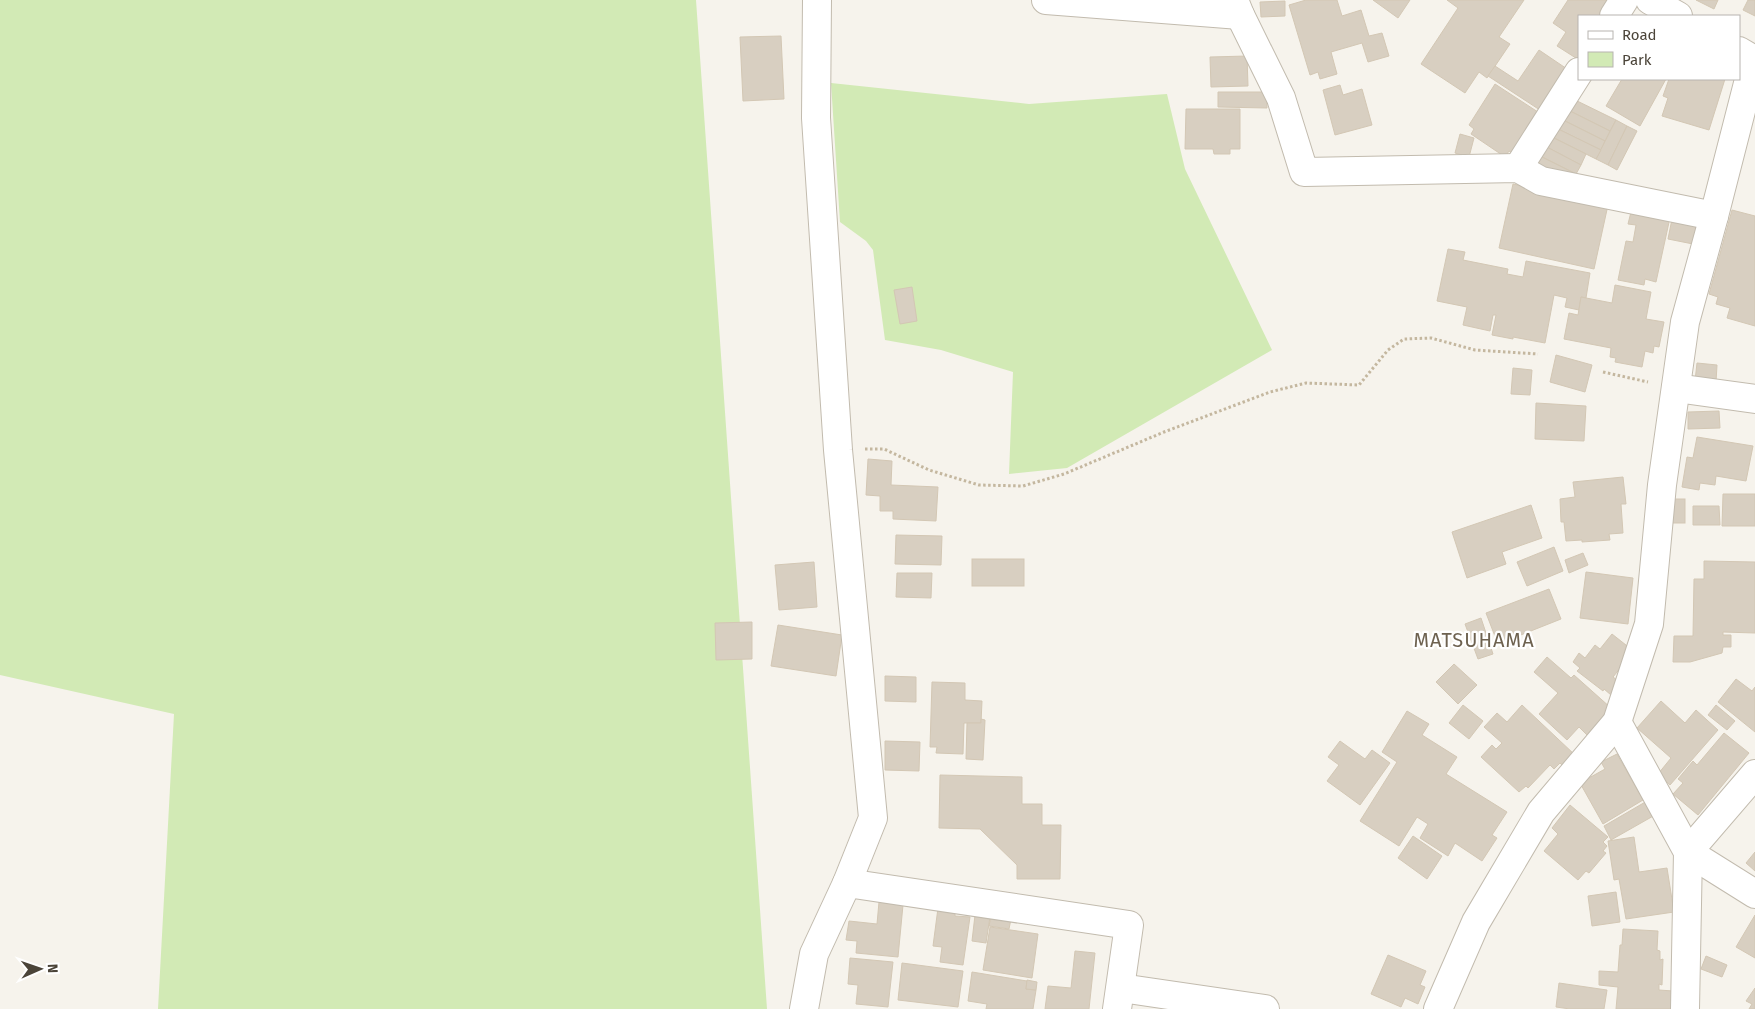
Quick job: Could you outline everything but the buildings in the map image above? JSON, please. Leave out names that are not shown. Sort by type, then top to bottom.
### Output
[{"type":"street","points":[[804,1009],[814,954],[847,883],[873,818],[838,450],[816,118],[817,0]]},
{"type":"street","points":[[1046,0],[1237,8],[1281,98],[1304,172],[1518,168],[1541,181],[1714,216]]},
{"type":"street","points":[[1615,15],[1624,0]]},
{"type":"street","points":[[1650,0],[1676,15]]},
{"type":"street","points":[[1438,1009],[1476,922],[1541,812],[1617,722],[1649,624],[1662,485],[1685,322],[1714,216],[1749,57]]},
{"type":"street","points":[[1518,168],[1578,74]]},
{"type":"street","points":[[1676,388],[1755,399]]},
{"type":"street","points":[[1617,722],[1688,852],[1755,894]]},
{"type":"street","points":[[1685,1009],[1688,852],[1755,774]]},
{"type":"street","points":[[847,883],[1128,925],[1119,998],[1265,1009]]},
{"type":"path","points":[[838,450],[884,449],[929,470],[979,485],[1023,486],[1064,474],[1164,432],[1270,392],[1306,383],[1359,384],[1388,350],[1404,339],[1432,338],[1475,350],[1538,354]]},
{"type":"path","points":[[1603,372],[1676,388]]},
{"type":"green space","points":[[0,0],[696,0],[767,1009],[158,1009],[174,714],[0,675]]},
{"type":"green space","points":[[831,83],[1029,104],[1167,94],[1185,169],[1272,350],[1067,468],[1009,474],[1013,372],[941,350],[885,340],[873,250],[866,241],[840,222]]},
{"type":"district","name":"MATSUHAMA","points":[[1474,640]]}]
